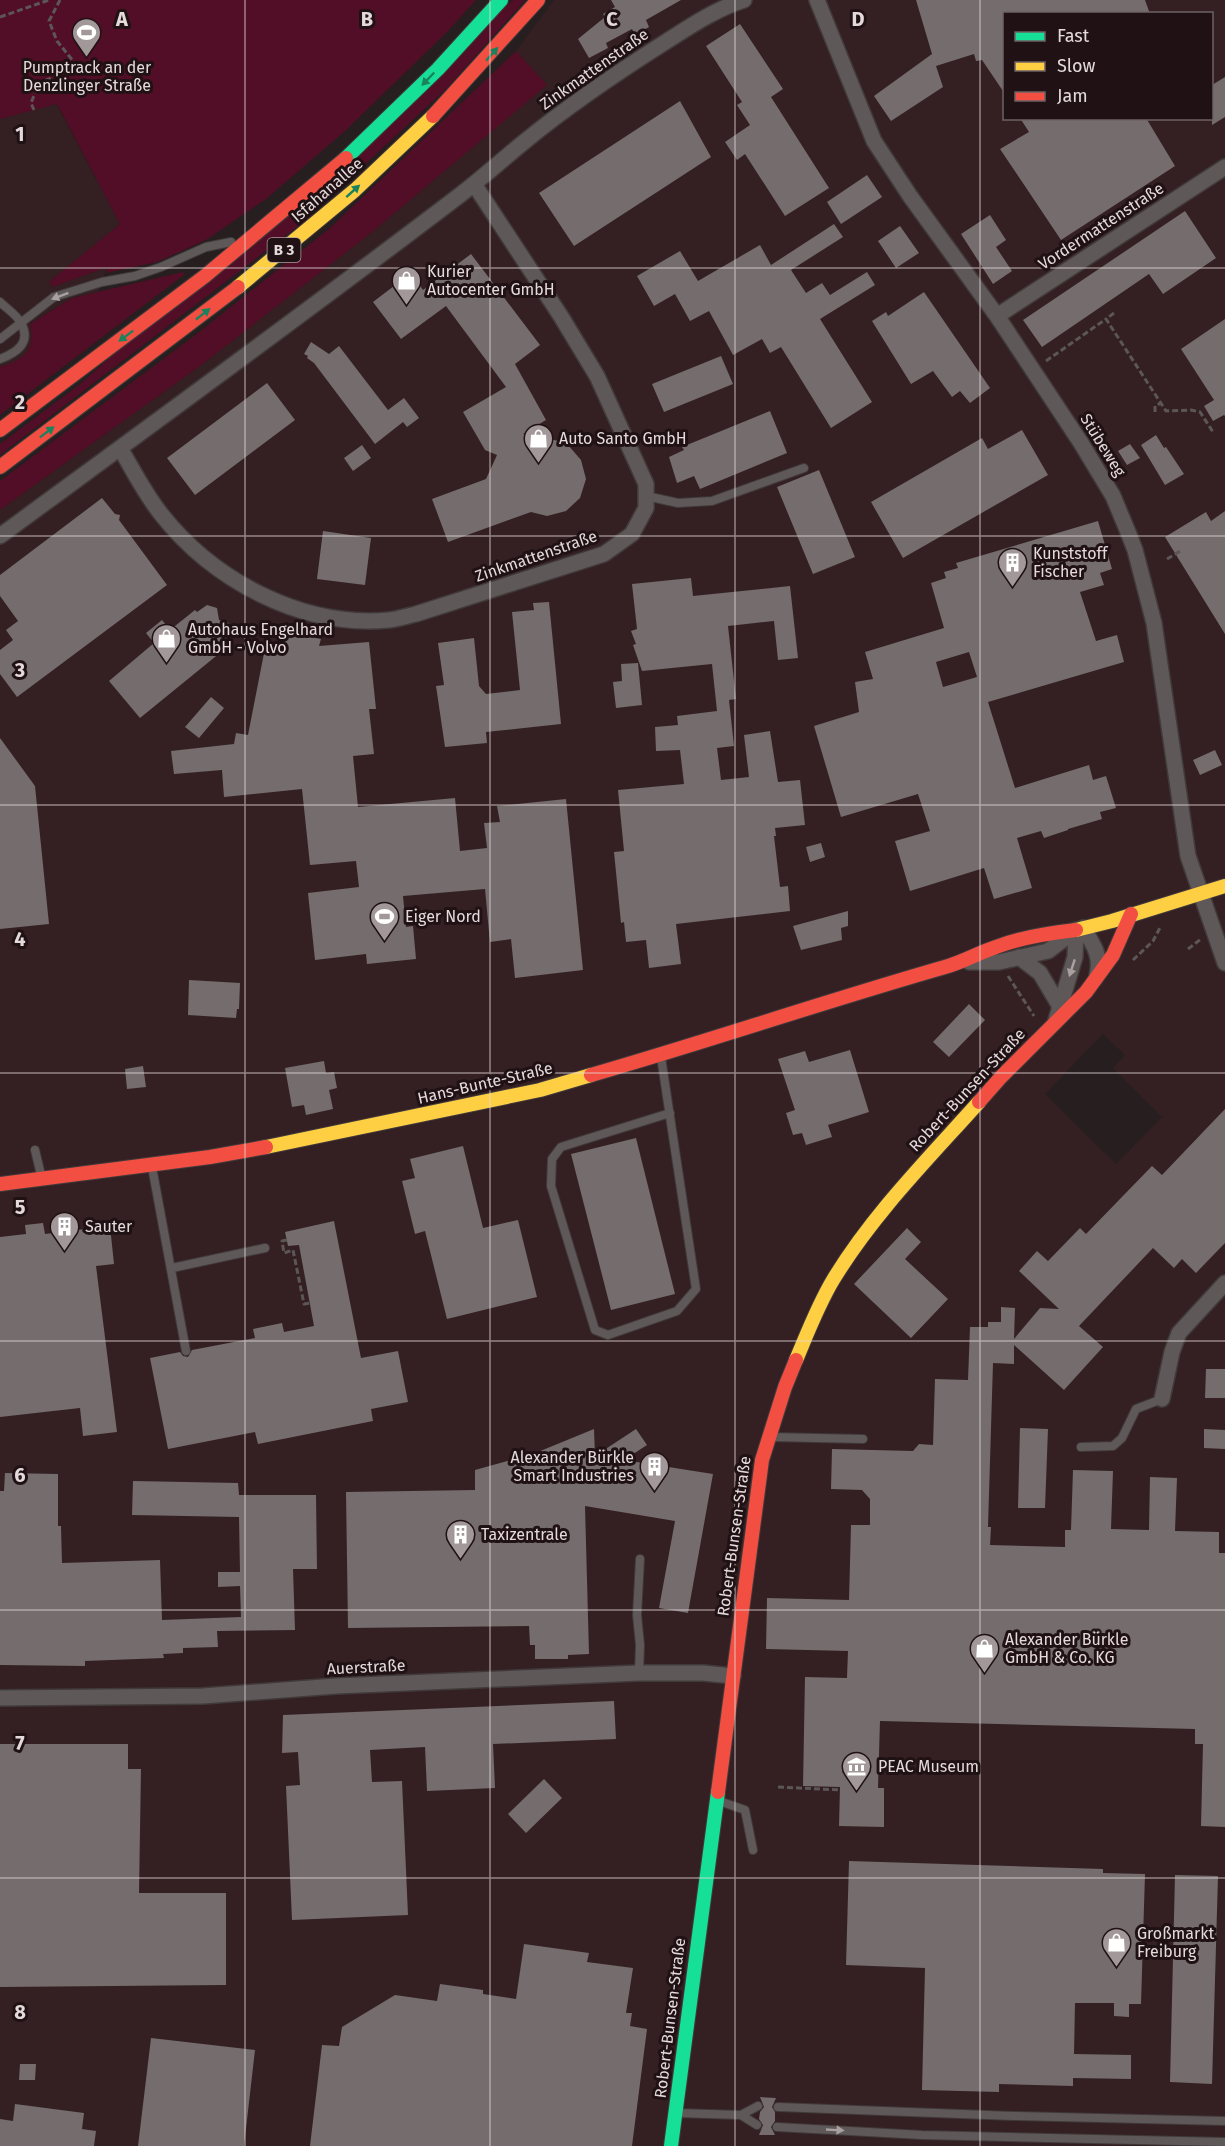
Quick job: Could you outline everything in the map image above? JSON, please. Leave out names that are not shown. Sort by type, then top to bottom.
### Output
[{"type":"main road","name":"Isfahanallee","points":[[0,430],[196,284],[354,152],[426,82],[501,0]]},
{"type":"main road","name":"Isfahanallee","points":[[0,467],[252,276],[339,203],[401,148],[459,90],[538,0]]},
{"type":"main road","name":"Hans-Bunte-Straße","points":[[0,1184],[152,1165],[289,1143],[540,1090],[661,1055],[876,987],[966,962],[995,947],[1040,934],[1079,929],[1225,886]]},
{"type":"main road","name":"Robert-Bunsen-Straße","points":[[671,2146],[762,1460],[785,1387],[832,1282],[875,1219],[1001,1077],[1086,992],[1113,955],[1131,914]]},
{"type":"street","name":"Zinkmattenstraße","points":[[0,536],[345,282],[474,184],[559,114],[636,60],[724,6],[744,0]]},
{"type":"street","name":"Stübeweg","points":[[817,0],[874,141],[910,196],[997,316],[1081,443],[1113,496],[1135,549],[1154,622],[1188,856],[1225,963]]},
{"type":"street","name":"Vordermattenstraße","points":[[997,316],[1225,166]]},
{"type":"street","points":[[474,184],[562,318],[597,376],[646,484],[646,496]]},
{"type":"street","name":"Zinkmattenstraße","points":[[120,448],[161,513],[215,566],[255,592],[283,605],[312,613],[354,620],[389,620],[416,614],[604,554],[632,534],[646,508],[646,496]]},
{"type":"street","points":[[1079,929],[1097,950],[1100,964],[1096,978]]},
{"type":"street","points":[[1050,1028],[1075,957],[1079,929]]},
{"type":"street","name":"Hans-Bunte-Straße","points":[[966,962],[999,962],[1048,951],[1079,929]]},
{"type":"street","points":[[1019,957],[1040,974],[1059,1005]]},
{"type":"street","points":[[1162,1399],[1172,1352],[1179,1333],[1225,1283]]},
{"type":"street","name":"Auerstraße","points":[[0,1698],[204,1696],[348,1685],[639,1674],[703,1673],[733,1676]]},
{"type":"lane","points":[[0,339],[54,297],[102,282],[135,276],[206,247],[256,236]]},
{"type":"lane","points":[[0,302],[21,322],[24,335],[22,347],[13,354],[0,359]]},
{"type":"lane","points":[[646,496],[678,503],[712,501],[804,468]]},
{"type":"lane","points":[[661,1055],[670,1113],[696,1289],[676,1311],[608,1335],[595,1330],[551,1186],[552,1159],[561,1147],[670,1113]]},
{"type":"lane","points":[[35,1150],[42,1180]]},
{"type":"lane","points":[[152,1165],[186,1351]]},
{"type":"lane","points":[[171,1268],[265,1248]]},
{"type":"lane","points":[[1081,1447],[1113,1446],[1122,1438],[1136,1409],[1162,1399]]},
{"type":"lane","points":[[769,1437],[863,1439]]},
{"type":"lane","points":[[639,1674],[640,1646],[637,1615],[640,1560]]},
{"type":"lane","points":[[717,1800],[745,1810],[753,1850]]},
{"type":"lane","points":[[675,2113],[741,2115],[758,2106]]},
{"type":"lane","points":[[778,2107],[1225,2121]]},
{"type":"lane","points":[[741,2115],[757,2125]]},
{"type":"lane","points":[[777,2127],[922,2135],[1222,2144],[1225,2142]]},
{"type":"path","points":[[0,17],[49,0]]},
{"type":"path","points":[[34,110],[31,103],[39,83],[78,67],[57,41],[49,21],[60,0]]},
{"type":"path","points":[[1033,371],[1114,313]]},
{"type":"path","points":[[1106,320],[1166,411],[1200,412],[1213,432]]},
{"type":"path","points":[[1155,412],[1155,406],[1161,403]]},
{"type":"path","points":[[1167,560],[1182,550]]},
{"type":"path","points":[[1188,949],[1196,941]]},
{"type":"path","points":[[999,962],[1050,1028]]},
{"type":"path","points":[[287,1240],[282,1241],[284,1252],[293,1250],[304,1304],[310,1303]]},
{"type":"path","points":[[778,1787],[841,1790]]},
{"type":"shaded area","points":[[0,0],[476,0],[447,32],[345,131],[266,199],[206,240],[157,262],[106,273],[107,267],[53,287],[49,282],[120,224],[57,104],[0,119]]},
{"type":"shaded area","points":[[513,0],[525,0],[447,88],[301,224],[0,455],[0,444],[79,385]]},
{"type":"shaded area","points":[[554,0],[1225,0],[1225,2146],[0,2146],[0,510],[204,363],[371,233],[546,85],[516,51]],"holes":[[[1103,1034],[1125,1055],[1113,1068],[1162,1117],[1116,1164],[1045,1094]]]},
{"type":"shaded area","points":[[516,51],[547,85],[371,233],[204,363],[0,510],[0,481],[198,333],[330,228]]},
{"type":"shaded area","points":[[56,104],[120,224],[49,282],[53,287],[107,267],[98,292],[72,298],[30,323],[32,342],[27,353],[16,362],[0,367],[0,119]]},
{"type":"shaded area","points":[[183,272],[185,274],[0,415],[0,367],[16,361],[26,353],[31,341],[30,324],[72,298]]},
{"type":"building","points":[[611,0],[681,0],[646,20],[649,27],[635,35],[632,29],[606,43],[608,48],[589,58],[578,39],[605,17],[603,14],[615,7]]},
{"type":"building","points":[[916,0],[1145,0],[1149,12],[1003,12],[1003,91],[982,60],[976,61],[974,54],[936,66],[943,87],[891,121],[874,96],[932,54]]},
{"type":"building","points":[[740,24],[783,89],[771,97],[829,188],[785,216],[745,154],[737,160],[725,142],[750,125],[737,105],[742,102],[706,46]]},
{"type":"building","points":[[1225,77],[1225,117],[1212,125],[1213,120],[1213,84]]},
{"type":"building","points":[[680,101],[711,157],[574,246],[539,193]]},
{"type":"building","points":[[1021,120],[1147,120],[1175,166],[1061,240],[1000,149],[1029,132]]},
{"type":"building","points":[[867,175],[882,197],[841,224],[827,202]]},
{"type":"building","points":[[1185,211],[1216,258],[1163,294],[1149,274],[1042,347],[1023,320]]},
{"type":"building","points":[[990,215],[1006,240],[996,247],[1012,271],[993,284],[961,234]]},
{"type":"building","points":[[834,224],[843,237],[791,270],[806,293],[822,283],[830,295],[867,272],[875,285],[820,319],[872,402],[831,428],[781,347],[770,353],[762,339],[733,355],[709,311],[690,321],[675,294],[654,306],[637,276],[680,251],[698,281],[760,245],[771,265]]},
{"type":"building","points":[[900,226],[919,253],[896,268],[878,241]]},
{"type":"building","points":[[471,254],[540,345],[515,364],[546,420],[523,434],[568,445],[581,460],[586,479],[580,498],[566,511],[547,516],[531,512],[448,542],[432,499],[486,479],[497,455],[485,450],[463,412],[506,387],[446,306],[401,339],[373,302],[411,273],[423,290]]},
{"type":"building","points":[[924,292],[990,388],[970,403],[960,391],[952,397],[933,371],[911,384],[872,321],[886,312],[888,316]]},
{"type":"building","points":[[1225,319],[1225,416],[1213,421],[1204,406],[1214,400],[1181,349]]},
{"type":"building","points":[[311,342],[329,354],[339,346],[388,410],[404,398],[419,418],[407,427],[403,422],[375,444],[314,363],[304,354]]},
{"type":"building","points":[[721,356],[733,384],[664,412],[652,384]]},
{"type":"building","points":[[267,383],[295,420],[195,495],[167,458]]},
{"type":"building","points":[[770,411],[787,453],[700,489],[694,476],[677,483],[669,457],[684,450],[682,447]]},
{"type":"building","points":[[1022,430],[1048,475],[903,558],[871,502],[982,438],[988,449]]},
{"type":"building","points":[[1156,435],[1184,474],[1165,485],[1141,445]]},
{"type":"building","points":[[1130,444],[1140,458],[1127,465],[1118,451]]},
{"type":"building","points":[[362,445],[371,458],[353,471],[344,458]]},
{"type":"building","points":[[819,470],[855,557],[813,574],[777,487]]},
{"type":"building","points":[[102,498],[115,514],[120,515],[119,520],[167,585],[17,697],[0,674],[0,650],[13,640],[6,630],[18,621],[0,596],[0,575]]},
{"type":"building","points":[[1225,511],[1225,634],[1165,537],[1206,512],[1211,521]]},
{"type":"building","points":[[1098,521],[1112,569],[1100,573],[1104,585],[1080,592],[1096,641],[1117,635],[1124,662],[988,702],[1015,788],[1089,765],[1093,780],[1106,776],[1116,808],[1100,812],[1102,819],[1044,838],[1041,831],[1017,838],[1032,888],[994,899],[984,868],[910,891],[895,841],[930,831],[918,794],[841,817],[814,726],[859,712],[855,682],[873,679],[865,652],[944,628],[931,583],[946,578],[944,572],[958,568],[956,563]],"holes":[[[969,652],[977,677],[943,687],[936,662]]]},
{"type":"building","points":[[323,531],[371,538],[365,585],[317,579]]},
{"type":"building","points":[[691,578],[693,596],[790,586],[798,658],[778,660],[774,621],[728,626],[736,699],[729,700],[734,746],[717,748],[721,780],[749,777],[744,735],[770,731],[778,782],[800,780],[805,825],[775,828],[780,887],[788,886],[790,911],[676,924],[681,964],[649,968],[646,940],[626,942],[624,922],[621,923],[614,852],[624,851],[618,790],[684,784],[680,750],[656,751],[655,727],[678,725],[677,716],[717,711],[712,664],[642,671],[631,631],[637,629],[632,584]]},
{"type":"building","points":[[549,602],[561,724],[486,732],[487,743],[445,747],[436,686],[444,685],[438,643],[474,638],[479,686],[486,694],[520,690],[512,612],[534,610],[533,603]]},
{"type":"building","name":"Autohaus Engelhard GmbH - Volvo","points":[[207,605],[217,608],[219,620],[229,623],[231,634],[222,642],[226,648],[140,718],[109,681],[154,643],[146,633],[162,620],[170,630],[195,610],[197,612]]},
{"type":"building","points":[[282,631],[321,639],[319,646],[369,642],[376,709],[369,709],[374,754],[353,756],[358,807],[455,798],[460,851],[487,848],[484,823],[500,822],[497,806],[566,799],[583,970],[515,978],[511,939],[490,942],[485,889],[403,896],[406,927],[413,926],[416,959],[367,964],[366,954],[315,960],[308,893],[359,887],[356,861],[310,865],[302,789],[224,797],[222,770],[174,774],[171,751],[234,744],[236,733],[248,735],[266,643],[278,646]]},
{"type":"building","points":[[638,663],[642,705],[616,708],[613,682],[622,681],[621,664]]},
{"type":"building","points":[[211,697],[224,708],[199,738],[185,727]]},
{"type":"building","points":[[0,738],[35,786],[49,924],[0,929]]},
{"type":"building","points":[[1215,750],[1222,765],[1200,775],[1193,760]]},
{"type":"building","points":[[821,843],[825,857],[810,862],[806,847]]},
{"type":"building","points":[[848,911],[848,926],[841,928],[842,940],[801,950],[793,926]]},
{"type":"building","points":[[189,980],[240,983],[239,1009],[237,1009],[236,1018],[188,1015]]},
{"type":"building","points":[[969,1004],[985,1020],[949,1057],[933,1042]]},
{"type":"building","points":[[850,1050],[869,1112],[828,1125],[832,1137],[806,1145],[802,1133],[793,1135],[786,1113],[795,1110],[778,1059],[805,1051],[809,1062]]},
{"type":"building","points":[[324,1061],[326,1073],[334,1072],[337,1088],[329,1090],[333,1109],[306,1115],[304,1105],[292,1107],[285,1068]]},
{"type":"building","points":[[143,1066],[146,1087],[127,1089],[125,1069]]},
{"type":"building","points":[[1225,1109],[1225,1243],[1196,1273],[1182,1259],[1174,1268],[1153,1248],[1079,1326],[1103,1347],[1064,1390],[1014,1345],[1014,1364],[993,1363],[988,1527],[991,1527],[990,1545],[1065,1547],[1065,1530],[1071,1530],[1073,1470],[1113,1471],[1111,1529],[1149,1530],[1150,1477],[1177,1478],[1175,1531],[1219,1532],[1219,1553],[1225,1553],[1225,1827],[1201,1826],[1203,1744],[1195,1744],[1195,1729],[880,1721],[878,1788],[884,1788],[884,1827],[839,1826],[840,1787],[803,1786],[805,1677],[847,1678],[848,1651],[766,1649],[767,1598],[849,1600],[851,1525],[870,1525],[870,1499],[862,1490],[831,1489],[832,1449],[913,1451],[919,1444],[933,1445],[935,1379],[968,1380],[970,1327],[988,1327],[988,1322],[1001,1322],[1001,1307],[1015,1308],[1014,1339],[1040,1308],[1059,1309],[1019,1271],[1037,1251],[1048,1261],[1080,1228],[1086,1234],[1152,1166],[1162,1175]]},
{"type":"building","points":[[636,1138],[675,1294],[611,1310],[571,1154]]},
{"type":"building","points":[[463,1146],[483,1228],[518,1220],[537,1297],[447,1319],[425,1231],[415,1234],[402,1181],[415,1178],[410,1159]]},
{"type":"building","points":[[334,1221],[361,1358],[398,1351],[408,1402],[371,1409],[373,1421],[258,1444],[255,1432],[168,1449],[150,1358],[180,1352],[183,1356],[188,1357],[192,1350],[255,1338],[253,1329],[282,1323],[284,1332],[314,1326],[299,1245],[288,1246],[285,1232]]},
{"type":"building","points":[[43,1223],[45,1234],[110,1226],[114,1264],[96,1266],[117,1432],[83,1436],[80,1408],[0,1417],[0,1237],[26,1234],[25,1225]]},
{"type":"building","points":[[907,1228],[921,1242],[905,1259],[948,1299],[911,1338],[854,1284]]},
{"type":"building","points":[[1206,1369],[1225,1369],[1225,1398],[1205,1398]]},
{"type":"building","points":[[1020,1428],[1048,1429],[1045,1508],[1018,1508]]},
{"type":"building","name":"Taxizentrale","points":[[594,1429],[595,1456],[636,1429],[647,1445],[624,1460],[713,1474],[688,1613],[659,1608],[675,1521],[585,1506],[589,1654],[568,1655],[568,1659],[535,1659],[535,1645],[530,1645],[529,1626],[348,1628],[346,1492],[475,1490],[475,1470],[533,1454]]},
{"type":"building","points":[[1204,1429],[1225,1430],[1225,1449],[1204,1448]]},
{"type":"building","points":[[5,1473],[58,1474],[58,1526],[61,1526],[62,1563],[160,1560],[162,1620],[241,1617],[240,1586],[218,1587],[218,1572],[240,1572],[239,1517],[132,1515],[133,1481],[238,1483],[239,1495],[316,1495],[317,1569],[293,1569],[295,1630],[217,1631],[218,1647],[183,1648],[183,1653],[163,1654],[164,1658],[85,1661],[85,1666],[0,1665],[0,1491],[4,1491]]},
{"type":"building","points":[[614,1701],[616,1739],[493,1744],[495,1788],[427,1791],[425,1747],[370,1750],[372,1782],[402,1781],[408,1915],[292,1920],[286,1786],[300,1785],[298,1752],[282,1753],[283,1715]]},
{"type":"building","points":[[0,1744],[128,1744],[128,1769],[141,1769],[139,1893],[226,1893],[226,1985],[0,1987]]},
{"type":"building","points":[[544,1779],[562,1798],[526,1833],[508,1814]]},
{"type":"building","points":[[849,1861],[1103,1869],[1103,1873],[1145,1874],[1141,2004],[1129,2004],[1129,2017],[1114,2016],[1114,2003],[1075,2003],[1074,2054],[1131,2055],[1131,2079],[1073,2078],[1073,2086],[999,2084],[999,2092],[922,2090],[925,1968],[846,1965]]},
{"type":"building","points":[[1175,1875],[1218,1876],[1212,2084],[1170,2082]]},
{"type":"building","points":[[524,1944],[589,1953],[587,1962],[633,1968],[626,2013],[632,2013],[630,2026],[647,2029],[632,2146],[310,2146],[322,2045],[339,2046],[342,2027],[395,1995],[437,2001],[440,1984],[483,1990],[483,1994],[516,1999]]},
{"type":"building","points":[[151,2038],[255,2050],[244,2146],[138,2146]]},
{"type":"building","points":[[20,2064],[36,2064],[35,2080],[19,2080]]},
{"type":"building","points":[[760,2097],[776,2098],[772,2107],[775,2112],[775,2121],[771,2127],[775,2135],[759,2135],[763,2125],[759,2119],[760,2112],[764,2107]]},
{"type":"building","points":[[15,2104],[84,2113],[82,2129],[96,2131],[94,2146],[0,2146],[0,2119],[13,2121]]},
{"type":"traffic: fast","points":[[346,158],[438,69],[501,0]]},
{"type":"traffic: fast","points":[[671,2146],[718,1792]]},
{"type":"traffic: slow","points":[[238,287],[355,190],[433,116]]},
{"type":"traffic: slow","points":[[1076,930],[1225,886]]},
{"type":"traffic: slow","points":[[266,1147],[540,1090],[591,1075]]},
{"type":"traffic: slow","points":[[796,1360],[822,1299],[866,1232],[979,1102]]},
{"type":"traffic: jam","points":[[433,116],[538,0]]},
{"type":"traffic: jam","points":[[0,430],[205,276],[346,158]]},
{"type":"traffic: jam","points":[[0,467],[238,287]]},
{"type":"traffic: jam","points":[[979,1102],[1086,992],[1113,955],[1131,914]]},
{"type":"traffic: jam","points":[[591,1075],[952,965],[989,949],[1046,934],[1076,930]]},
{"type":"traffic: jam","points":[[0,1184],[210,1157],[266,1147]]},
{"type":"traffic: jam","points":[[718,1792],[762,1460],[796,1360]]},
{"type":"place","name":"Pumptrack an der Denzlinger Straße","points":[[87,58]]},
{"type":"place","name":"Kurier Autocenter GmbH","points":[[406,306]]},
{"type":"place","name":"Auto Santo GmbH","points":[[538,464]]},
{"type":"place","name":"Kunststoff Fischer","points":[[1012,588]]},
{"type":"place","name":"Autohaus Engelhard GmbH - Volvo","points":[[167,664]]},
{"type":"place","name":"Eiger Nord","points":[[384,942]]},
{"type":"place","name":"Sauter","points":[[64,1252]]},
{"type":"place","name":"Alexander Bürkle Smart Industries","points":[[655,1492]]},
{"type":"place","name":"Taxizentrale","points":[[460,1560]]},
{"type":"place","name":"Alexander Bürkle GmbH & Co. KG","points":[[984,1674]]},
{"type":"place","name":"PEAC Museum","points":[[857,1792]]},
{"type":"place","name":"Großmarkt Freiburg","points":[[1116,1968]]}]
